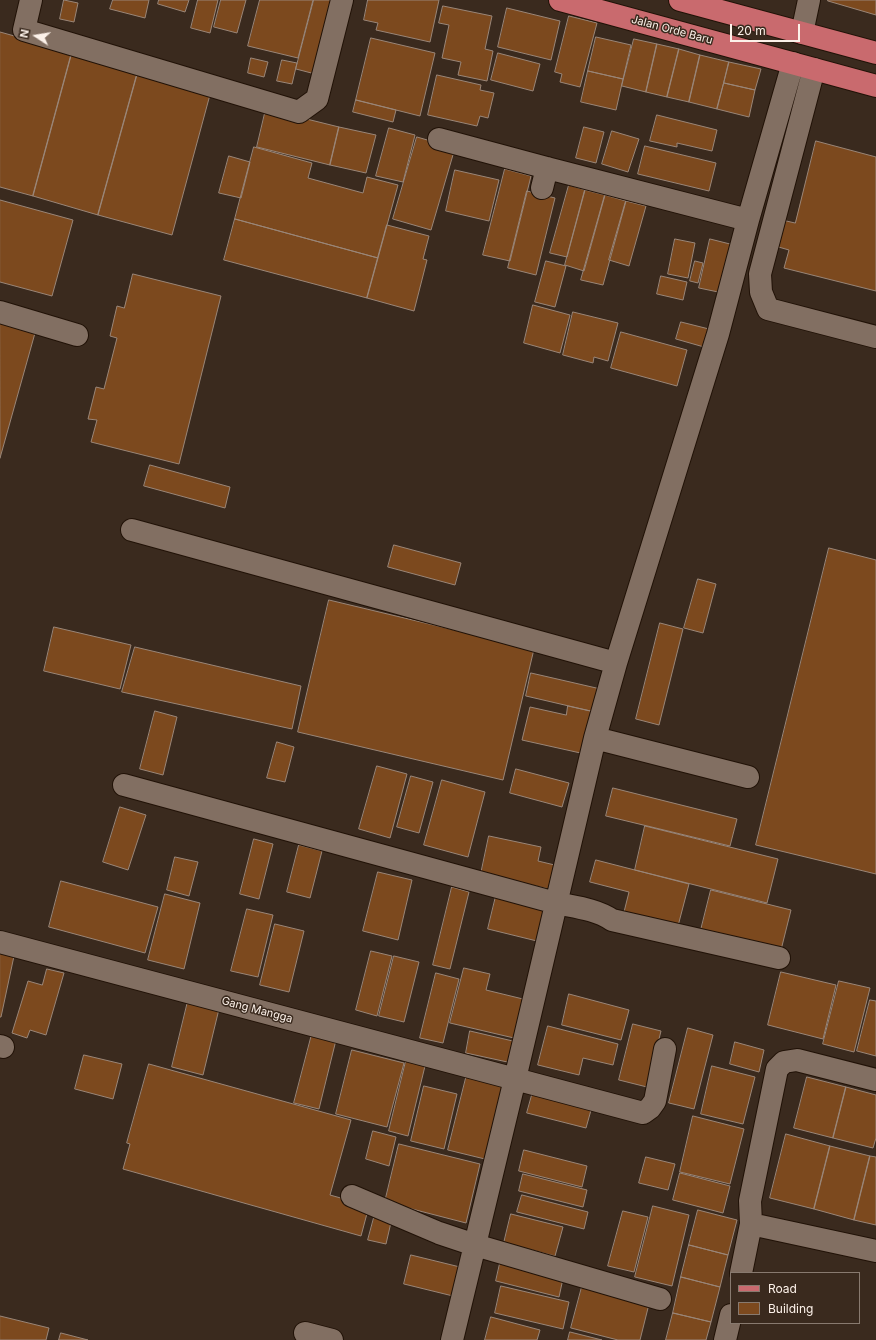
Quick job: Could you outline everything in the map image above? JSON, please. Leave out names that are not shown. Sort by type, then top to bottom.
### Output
[{"type":"main road","name":"Jalan Orde Baru","points":[[560,0],[876,86]]},
{"type":"main road","points":[[680,0],[876,53]]},
{"type":"street","points":[[31,0],[24,30],[299,112],[317,99],[342,0]]},
{"type":"street","points":[[802,33],[809,0]]},
{"type":"street","points":[[452,1340],[595,738],[616,663],[718,334],[748,220],[793,63]]},
{"type":"street","points":[[814,69],[760,274],[761,292],[768,309],[876,337]]},
{"type":"street","points":[[439,139],[545,178],[748,220]]},
{"type":"street","points":[[0,312],[77,335]]},
{"type":"street","points":[[132,530],[616,663]]},
{"type":"street","points":[[595,738],[748,778]]},
{"type":"street","points":[[124,785],[556,903],[596,912],[612,920],[779,958]]},
{"type":"street","name":"Gang Mangga","points":[[0,942],[643,1113],[655,1102],[665,1049]]},
{"type":"street","points":[[740,1272],[750,1224],[750,1201],[777,1069],[784,1062],[797,1060],[876,1080]]},
{"type":"street","points":[[352,1196],[439,1233],[660,1300]]},
{"type":"street","points":[[750,1224],[876,1251]]},
{"type":"street","points":[[725,1340],[730,1319]]},
{"type":"street","points":[[305,1332],[332,1340]]},
{"type":"building","points":[[64,0],[78,3],[74,22],[60,19]]},
{"type":"building","points":[[113,0],[149,0],[145,18],[110,9]]},
{"type":"building","points":[[159,0],[189,0],[185,12],[158,4]]},
{"type":"building","points":[[198,0],[218,0],[210,33],[191,28]]},
{"type":"building","points":[[221,0],[246,0],[237,33],[214,27]]},
{"type":"building","points":[[260,0],[313,0],[298,58],[248,46]]},
{"type":"building","points":[[314,0],[338,0],[319,75],[296,69]]},
{"type":"building","points":[[368,0],[439,0],[430,42],[376,30],[378,23],[364,20]]},
{"type":"building","points":[[876,0],[876,15],[828,1]]},
{"type":"building","points":[[443,6],[492,16],[485,49],[493,51],[487,81],[458,75],[461,62],[442,58],[449,25],[439,23]]},
{"type":"building","points":[[507,8],[560,21],[551,60],[498,47]]},
{"type":"building","points":[[569,16],[597,23],[580,87],[560,82],[562,74],[555,72]]},
{"type":"building","points":[[0,32],[72,52],[33,196],[0,187]]},
{"type":"building","points":[[596,37],[631,45],[623,79],[588,71]]},
{"type":"building","points":[[371,38],[435,53],[420,116],[356,100]]},
{"type":"building","points":[[634,39],[657,44],[646,92],[622,86]]},
{"type":"building","points":[[657,44],[679,49],[667,97],[646,92]]},
{"type":"building","points":[[679,49],[700,55],[689,102],[667,97]]},
{"type":"building","points":[[72,52],[138,71],[98,215],[33,196]]},
{"type":"building","points":[[498,53],[540,64],[533,91],[491,80]]},
{"type":"building","points":[[700,55],[729,62],[717,109],[689,102]]},
{"type":"building","points":[[251,58],[268,62],[264,77],[248,73]]},
{"type":"building","points":[[282,60],[297,63],[292,84],[277,81]]},
{"type":"building","points":[[729,62],[761,69],[755,90],[724,83]]},
{"type":"building","points":[[138,71],[211,91],[172,235],[98,215]]},
{"type":"building","points":[[588,71],[623,79],[616,110],[581,102]]},
{"type":"building","points":[[437,75],[481,85],[480,90],[494,93],[488,118],[480,116],[477,126],[428,115]]},
{"type":"building","points":[[724,83],[755,90],[749,117],[717,109]]},
{"type":"building","points":[[356,100],[396,110],[393,122],[353,112]]},
{"type":"building","points":[[266,109],[339,127],[330,165],[257,147]]},
{"type":"building","points":[[657,115],[717,130],[712,151],[677,143],[677,147],[650,141]]},
{"type":"building","points":[[339,127],[376,135],[366,173],[330,165]]},
{"type":"building","points":[[584,127],[604,132],[596,163],[576,158]]},
{"type":"building","points":[[389,128],[415,135],[403,182],[376,176]]},
{"type":"building","points":[[612,131],[639,139],[628,172],[602,164]]},
{"type":"building","points":[[417,137],[455,148],[431,230],[393,219]]},
{"type":"building","points":[[816,141],[876,157],[876,291],[784,268],[789,250],[775,246],[782,220],[795,223]]},
{"type":"building","points":[[645,146],[716,163],[709,191],[638,174]]},
{"type":"building","points":[[254,147],[312,163],[308,178],[363,193],[367,177],[398,185],[378,258],[235,219]]},
{"type":"building","points":[[229,156],[250,162],[241,198],[219,193]]},
{"type":"building","points":[[505,169],[531,176],[510,261],[483,255]]},
{"type":"building","points":[[455,170],[499,180],[489,221],[446,211]]},
{"type":"building","points":[[569,185],[585,190],[567,257],[550,253]]},
{"type":"building","points":[[585,190],[605,195],[584,271],[565,265]]},
{"type":"building","points":[[527,191],[555,198],[536,275],[508,268]]},
{"type":"building","points":[[605,195],[626,201],[603,285],[581,280]]},
{"type":"building","points":[[0,200],[73,220],[52,296],[0,282]]},
{"type":"building","points":[[626,201],[646,206],[629,266],[609,260]]},
{"type":"building","points":[[235,219],[378,258],[367,298],[224,260]]},
{"type":"building","points":[[387,225],[429,236],[423,259],[427,260],[414,311],[367,298]]},
{"type":"building","points":[[675,239],[695,243],[688,278],[668,274]]},
{"type":"building","points":[[710,239],[734,245],[723,293],[699,288]]},
{"type":"building","points":[[546,261],[566,266],[555,307],[535,302]]},
{"type":"building","points":[[695,261],[703,263],[698,283],[690,281]]},
{"type":"building","points":[[133,274],[221,296],[179,464],[91,442],[97,420],[88,419],[96,387],[104,389],[117,338],[110,336],[117,306],[124,308]]},
{"type":"building","points":[[661,276],[687,282],[683,300],[657,294]]},
{"type":"building","points":[[533,305],[570,315],[560,353],[524,343]]},
{"type":"building","points":[[573,312],[618,323],[608,361],[594,357],[593,363],[563,355]]},
{"type":"building","points":[[681,322],[709,329],[704,347],[676,339]]},
{"type":"building","points":[[0,323],[35,333],[0,458]]},
{"type":"building","points":[[621,332],[687,350],[677,386],[611,368]]},
{"type":"building","points":[[150,465],[230,487],[225,508],[144,486]]},
{"type":"building","points":[[394,545],[461,563],[455,585],[388,567]]},
{"type":"building","points":[[829,548],[876,560],[876,874],[756,845]]},
{"type":"building","points":[[698,579],[716,584],[703,633],[684,628]]},
{"type":"building","points":[[329,600],[534,649],[503,780],[298,732]]},
{"type":"building","points":[[660,623],[683,629],[659,725],[636,719]]},
{"type":"building","points":[[54,627],[131,645],[120,689],[44,671]]},
{"type":"building","points":[[135,647],[301,686],[292,729],[122,692]]},
{"type":"building","points":[[531,673],[605,690],[599,713],[526,696]]},
{"type":"building","points":[[568,706],[595,712],[585,754],[522,740],[530,707],[566,715]]},
{"type":"building","points":[[155,711],[177,717],[163,775],[140,769]]},
{"type":"building","points":[[277,742],[294,747],[285,782],[267,778]]},
{"type":"building","points":[[377,766],[407,774],[390,838],[359,829]]},
{"type":"building","points":[[516,769],[569,783],[562,807],[510,793]]},
{"type":"building","points":[[411,776],[433,782],[419,833],[397,827]]},
{"type":"building","points":[[442,780],[485,792],[468,857],[424,845]]},
{"type":"building","points":[[613,788],[737,819],[730,846],[606,816]]},
{"type":"building","points":[[120,807],[146,815],[128,870],[103,862]]},
{"type":"building","points":[[645,826],[778,859],[767,903],[635,870]]},
{"type":"building","points":[[489,836],[541,847],[538,861],[563,867],[558,891],[481,874]]},
{"type":"building","points":[[254,839],[273,844],[259,899],[240,894]]},
{"type":"building","points":[[299,845],[322,851],[310,898],[287,892]]},
{"type":"building","points":[[175,857],[198,862],[189,896],[167,890]]},
{"type":"building","points":[[596,860],[689,884],[678,926],[624,912],[629,892],[590,882]]},
{"type":"building","points":[[378,872],[412,880],[398,940],[363,931]]},
{"type":"building","points":[[61,881],[158,907],[145,953],[49,927]]},
{"type":"building","points":[[452,887],[469,892],[450,969],[433,965]]},
{"type":"building","points":[[711,890],[791,910],[780,954],[700,934]]},
{"type":"building","points":[[165,894],[200,903],[184,969],[148,960]]},
{"type":"building","points":[[496,896],[550,910],[541,942],[488,929]]},
{"type":"building","points":[[247,909],[273,915],[258,977],[231,971]]},
{"type":"building","points":[[275,924],[304,931],[289,992],[260,985]]},
{"type":"building","points":[[371,951],[392,956],[377,1016],[356,1010]]},
{"type":"building","points":[[0,953],[14,956],[1,1017],[0,1017]]},
{"type":"building","points":[[394,956],[419,962],[404,1022],[379,1016]]},
{"type":"building","points":[[464,968],[490,974],[486,990],[523,999],[514,1038],[450,1023]]},
{"type":"building","points":[[47,969],[64,973],[46,1035],[30,1030],[27,1038],[12,1033],[28,981],[42,985]]},
{"type":"building","points":[[781,972],[836,985],[823,1039],[768,1025]]},
{"type":"building","points":[[436,973],[459,979],[443,1043],[420,1038]]},
{"type":"building","points":[[839,981],[870,988],[854,1052],[823,1044]]},
{"type":"building","points":[[569,994],[629,1010],[621,1040],[562,1025]]},
{"type":"building","points":[[870,1000],[876,1001],[876,1056],[857,1051]]},
{"type":"building","points":[[188,1001],[219,1009],[203,1075],[172,1067]]},
{"type":"building","points":[[633,1024],[661,1031],[647,1087],[619,1080]]},
{"type":"building","points":[[548,1026],[618,1044],[613,1065],[583,1058],[579,1075],[538,1065]]},
{"type":"building","points":[[688,1028],[713,1035],[694,1109],[669,1103]]},
{"type":"building","points":[[470,1031],[517,1042],[512,1063],[466,1053]]},
{"type":"building","points":[[312,1034],[336,1040],[319,1109],[294,1103]]},
{"type":"building","points":[[735,1042],[764,1050],[759,1072],[730,1064]]},
{"type":"building","points":[[352,1050],[404,1063],[387,1127],[336,1114]]},
{"type":"building","points":[[84,1055],[122,1064],[113,1099],[75,1089]]},
{"type":"building","points":[[406,1061],[425,1066],[408,1136],[389,1131]]},
{"type":"building","points":[[149,1064],[351,1120],[330,1195],[369,1206],[361,1236],[123,1169],[130,1144],[127,1143]]},
{"type":"building","points":[[712,1066],[755,1077],[743,1124],[701,1114]]},
{"type":"building","points":[[467,1074],[508,1084],[489,1160],[448,1150]]},
{"type":"building","points":[[807,1077],[846,1087],[833,1138],[794,1128]]},
{"type":"building","points":[[424,1086],[457,1094],[444,1149],[411,1141]]},
{"type":"building","points":[[846,1087],[876,1095],[876,1138],[873,1148],[833,1138]]},
{"type":"building","points":[[534,1088],[593,1103],[586,1128],[527,1113]]},
{"type":"building","points":[[693,1116],[744,1129],[730,1184],[680,1172]]},
{"type":"building","points":[[373,1131],[396,1137],[389,1166],[366,1159]]},
{"type":"building","points":[[786,1134],[830,1146],[814,1209],[770,1198]]},
{"type":"building","points":[[399,1144],[480,1164],[466,1223],[385,1202]]},
{"type":"building","points":[[830,1146],[870,1156],[854,1220],[814,1209]]},
{"type":"building","points":[[524,1150],[587,1166],[582,1187],[519,1171]]},
{"type":"building","points":[[870,1156],[876,1157],[876,1225],[854,1220]]},
{"type":"building","points":[[646,1157],[675,1164],[668,1190],[639,1183]]},
{"type":"building","points":[[680,1173],[730,1186],[723,1213],[673,1200]]},
{"type":"building","points":[[523,1174],[587,1190],[583,1207],[519,1191]]},
{"type":"building","points":[[522,1195],[588,1212],[584,1229],[517,1212]]},
{"type":"building","points":[[653,1206],[689,1215],[672,1286],[635,1277]]},
{"type":"building","points":[[698,1210],[737,1220],[728,1255],[689,1245]]},
{"type":"building","points":[[623,1211],[648,1217],[634,1272],[608,1266]]},
{"type":"building","points":[[375,1214],[392,1218],[386,1244],[368,1240]]},
{"type":"building","points":[[511,1214],[563,1227],[555,1256],[504,1243]]},
{"type":"building","points":[[689,1245],[728,1255],[720,1287],[681,1277]]},
{"type":"building","points":[[411,1255],[460,1267],[453,1296],[404,1284]]},
{"type":"building","points":[[501,1259],[564,1274],[559,1297],[496,1281]]},
{"type":"building","points":[[681,1277],[720,1287],[711,1322],[673,1313]]},
{"type":"building","points":[[583,1283],[650,1300],[640,1340],[618,1340],[571,1328]]},
{"type":"building","points":[[501,1286],[569,1302],[563,1329],[495,1313]]},
{"type":"building","points":[[673,1313],[711,1322],[706,1340],[666,1340]]},
{"type":"building","points":[[0,1316],[49,1328],[46,1340],[0,1340]]},
{"type":"building","points":[[491,1317],[540,1330],[537,1340],[485,1340]]},
{"type":"building","points":[[570,1332],[602,1340],[568,1340]]},
{"type":"building","points":[[61,1333],[88,1340],[59,1340]]}]
